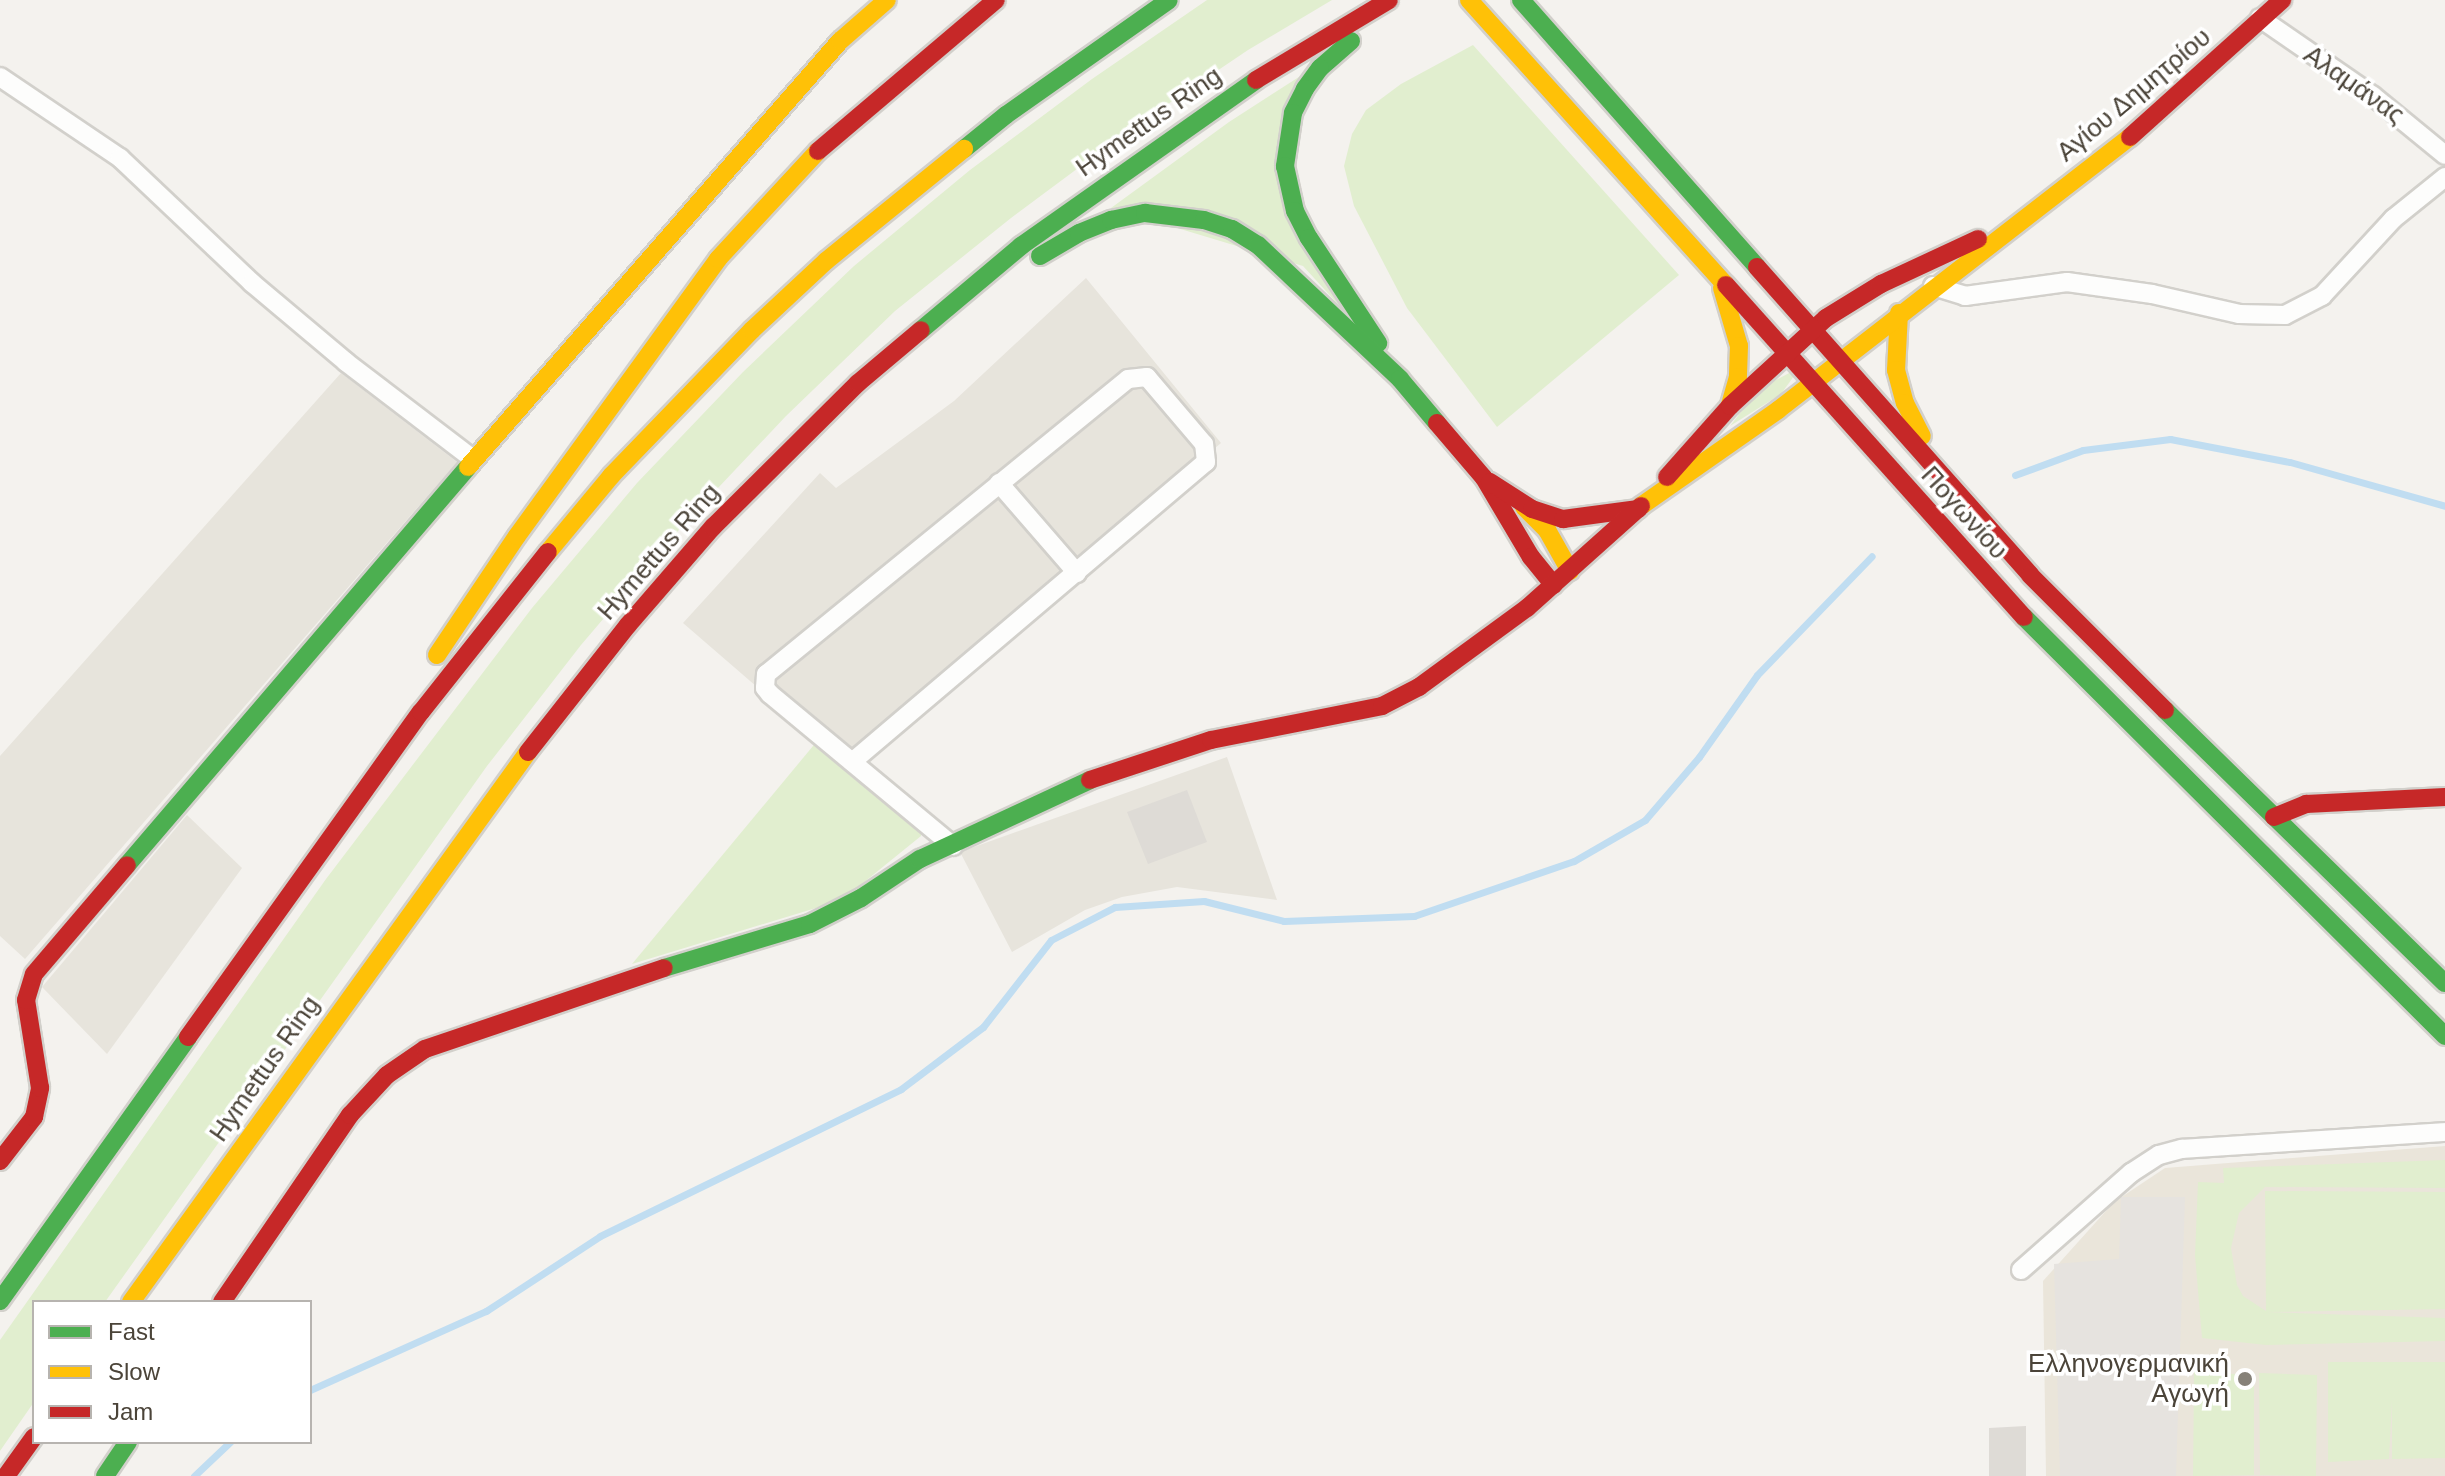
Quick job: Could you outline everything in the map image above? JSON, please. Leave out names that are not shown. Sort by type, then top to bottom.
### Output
[{"type":"main road","points":[[0,1161],[34,1117],[40,1088],[26,1000],[34,974],[474,460],[840,41],[887,0]]},
{"type":"main road","points":[[424,674],[517,536],[718,259],[831,137],[996,0]]},
{"type":"main road","points":[[0,1301],[297,884],[482,631],[602,487],[680,402],[815,271],[915,186],[1006,115],[1169,0]]},
{"type":"main road","name":"Hymettus Ring","points":[[132,1300],[397,927],[506,780],[628,625],[713,527],[799,438],[924,324],[1021,246],[1142,157],[1254,81],[1389,0]]},
{"type":"main road","points":[[1400,379],[1309,238],[1295,211],[1285,166],[1293,113],[1320,68],[1406,0]]},
{"type":"main road","name":"Πογωνίου","points":[[1469,0],[2055,651],[2445,1036]]},
{"type":"main road","name":"Πογωνίου","points":[[1521,0],[2068,615],[2445,983]]},
{"type":"main road","name":"Αγίου Δημητρίου","points":[[2015,223],[2135,133],[2282,0]]},
{"type":"main road","points":[[924,324],[987,295],[1049,249],[1111,220],[1145,213],[1175,215],[1232,229],[1258,245],[1400,379],[1484,478],[1531,557],[1554,585]]},
{"type":"main road","points":[[223,1300],[350,1115],[375,1086],[411,1057],[458,1036],[810,924],[852,903],[920,859],[953,846],[1044,799],[1153,755],[1382,706],[1456,663],[1554,585],[1655,494],[1761,422],[2015,223]]},
{"type":"main road","points":[[1655,494],[1683,456],[1730,406],[1814,328],[1881,284],[2015,223]]},
{"type":"main road","points":[[1712,267],[1728,302],[1739,346],[1738,377],[1730,406]]},
{"type":"main road","points":[[1899,313],[1895,351],[1900,391],[1945,478]]},
{"type":"main road","points":[[1484,478],[1532,509],[1563,519],[1597,517],[1638,509]]},
{"type":"main road","points":[[1515,499],[1547,530],[1570,571]]},
{"type":"main road","points":[[297,884],[373,750],[407,700]]},
{"type":"main road","points":[[2274,817],[2306,804],[2445,797]]},
{"type":"main road","points":[[6,1476],[32,1440]]},
{"type":"main road","points":[[105,1476],[127,1444]]},
{"type":"street","name":"Αλαμάνας","points":[[2260,18],[2373,96],[2445,155]]},
{"type":"street","points":[[0,77],[120,158],[252,283],[346,362],[474,460]]},
{"type":"street","points":[[1933,286],[1965,296],[2045,283],[2081,283],[2177,299],[2239,314],[2285,315],[2322,296],[2393,219],[2445,177]]},
{"type":"street","points":[[852,762],[1206,462],[1204,444],[1152,381],[1141,375],[1128,379],[766,674],[765,688],[770,694],[953,846]]},
{"type":"street","points":[[999,483],[1077,573]]},
{"type":"street","points":[[2021,1270],[2131,1173],[2159,1155],[2182,1149],[2445,1132]]},
{"type":"shaded area","points":[[1086,278],[1221,443],[844,762],[683,623],[820,473],[836,488],[954,401]]},
{"type":"shaded area","points":[[341,373],[457,462],[25,959],[0,936],[0,756]]},
{"type":"shaded area","points":[[1227,757],[1277,900],[1177,887],[1122,897],[1085,910],[1012,952],[960,852]]},
{"type":"shaded area","points":[[187,815],[242,868],[107,1054],[42,987]]},
{"type":"shaded area","name":"Ελληνογερμανική Αγωγή","points":[[2445,1146],[2445,1476],[2046,1476],[2043,1281],[2114,1202],[2165,1168]]},
{"type":"shaded area","points":[[2121,1197],[2185,1197],[2176,1476],[2060,1476],[2054,1264],[2119,1259]]},
{"type":"green space","points":[[1207,0],[1332,0],[1248,50],[1128,131],[1011,218],[895,311],[786,416],[684,524],[581,645],[487,766],[106,1300],[32,1300],[32,1405],[0,1451],[0,1340],[326,879],[532,608],[637,483],[743,372],[854,266],[970,170],[1092,79]]},
{"type":"green space","points":[[1473,45],[1679,275],[1497,427],[1407,308],[1354,206],[1344,166],[1352,134],[1366,110],[1401,84]]},
{"type":"green space","points":[[1302,75],[1276,157],[1347,314],[1303,266],[1111,208],[1229,122]]},
{"type":"green space","points":[[1791,372],[1794,376],[1781,394],[1730,426],[1759,389]]},
{"type":"green space","points":[[818,740],[921,828],[921,836],[842,900],[632,964]]},
{"type":"green space","points":[[2445,1160],[2445,1188],[2265,1187],[2239,1213],[2231,1248],[2237,1285],[2243,1296],[2266,1311],[2265,1191],[2445,1192],[2445,1309],[2267,1312],[2445,1318],[2445,1341],[2266,1345],[2202,1338],[2195,1255],[2198,1182],[2224,1183],[2223,1168]]},
{"type":"green space","points":[[2328,1362],[2445,1362],[2445,1458],[2392,1459],[2392,1400],[2389,1459],[2328,1462]]},
{"type":"green space","points":[[2194,1372],[2254,1375],[2254,1475],[2193,1476]]},
{"type":"green space","points":[[2259,1373],[2317,1375],[2316,1476],[2260,1475]]},
{"type":"building","points":[[1187,790],[1207,842],[1148,864],[1127,812]]},
{"type":"building","points":[[2026,1426],[2026,1476],[1989,1476],[1989,1428]]},
{"type":"waterway","points":[[2015,475],[2083,450],[2170,439],[2290,462],[2445,506]]},
{"type":"waterway","points":[[312,1389],[486,1311],[600,1236],[901,1089],[983,1027],[1051,940],[1115,907],[1204,901],[1284,921],[1414,916],[1574,861],[1645,820],[1699,757],[1757,675],[1872,556]]},
{"type":"waterway","points":[[194,1476],[228,1444]]},
{"type":"traffic: fast","points":[[964,149],[1006,115],[1169,0]]},
{"type":"traffic: fast","points":[[1521,0],[1757,267]]},
{"type":"traffic: fast","points":[[1351,41],[1320,68],[1305,89],[1293,113],[1285,166],[1295,211],[1309,238],[1378,343]]},
{"type":"traffic: fast","points":[[921,330],[1021,246],[1256,80]]},
{"type":"traffic: fast","points":[[1040,256],[1079,233],[1111,220],[1145,213],[1204,220],[1232,229],[1258,245],[1400,379],[1437,423]]},
{"type":"traffic: fast","points":[[127,865],[468,467]]},
{"type":"traffic: fast","points":[[2024,617],[2445,1036]]},
{"type":"traffic: fast","points":[[2165,710],[2445,983]]},
{"type":"traffic: fast","points":[[664,968],[810,924],[861,898],[920,859],[1090,780]]},
{"type":"traffic: fast","points":[[0,1301],[188,1037]]},
{"type":"traffic: fast","points":[[105,1476],[127,1444]]},
{"type":"traffic: slow","points":[[468,467],[840,41],[887,0]]},
{"type":"traffic: slow","points":[[1469,0],[1726,285]]},
{"type":"traffic: slow","points":[[1641,506],[1778,410],[2130,137]]},
{"type":"traffic: slow","points":[[548,552],[611,476],[752,330],[826,261],[964,149]]},
{"type":"traffic: slow","points":[[437,655],[517,536],[718,259],[818,151]]},
{"type":"traffic: slow","points":[[1722,288],[1739,346],[1738,377],[1730,405]]},
{"type":"traffic: slow","points":[[1899,313],[1896,370],[1905,403],[1922,436]]},
{"type":"traffic: slow","points":[[1524,507],[1547,530],[1570,571]]},
{"type":"traffic: slow","points":[[132,1300],[528,752]]},
{"type":"traffic: jam","points":[[818,151],[996,0]]},
{"type":"traffic: jam","points":[[1256,80],[1389,0]]},
{"type":"traffic: jam","points":[[2130,137],[2282,0]]},
{"type":"traffic: jam","points":[[1667,477],[1730,406],[1826,318],[1881,284],[1978,239]]},
{"type":"traffic: jam","points":[[1757,267],[2030,575],[2165,710]]},
{"type":"traffic: jam","points":[[1726,285],[2024,617]]},
{"type":"traffic: jam","points":[[528,752],[628,625],[713,527],[858,383],[921,330]]},
{"type":"traffic: jam","points":[[1437,423],[1484,478],[1531,557],[1554,585]]},
{"type":"traffic: jam","points":[[1490,482],[1532,509],[1563,519],[1638,509]]},
{"type":"traffic: jam","points":[[1090,780],[1211,740],[1382,706],[1419,687],[1527,608],[1641,506]]},
{"type":"traffic: jam","points":[[188,1037],[421,712],[548,552]]},
{"type":"traffic: jam","points":[[2274,817],[2306,804],[2445,797]]},
{"type":"traffic: jam","points":[[0,1161],[34,1117],[40,1088],[26,1000],[34,974],[127,865]]},
{"type":"traffic: jam","points":[[223,1300],[350,1115],[387,1075],[425,1049],[664,968]]},
{"type":"traffic: jam","points":[[6,1476],[32,1440]]},
{"type":"place","name":"Ελληνογερμανική Αγωγή","points":[[2245,1379]]}]
